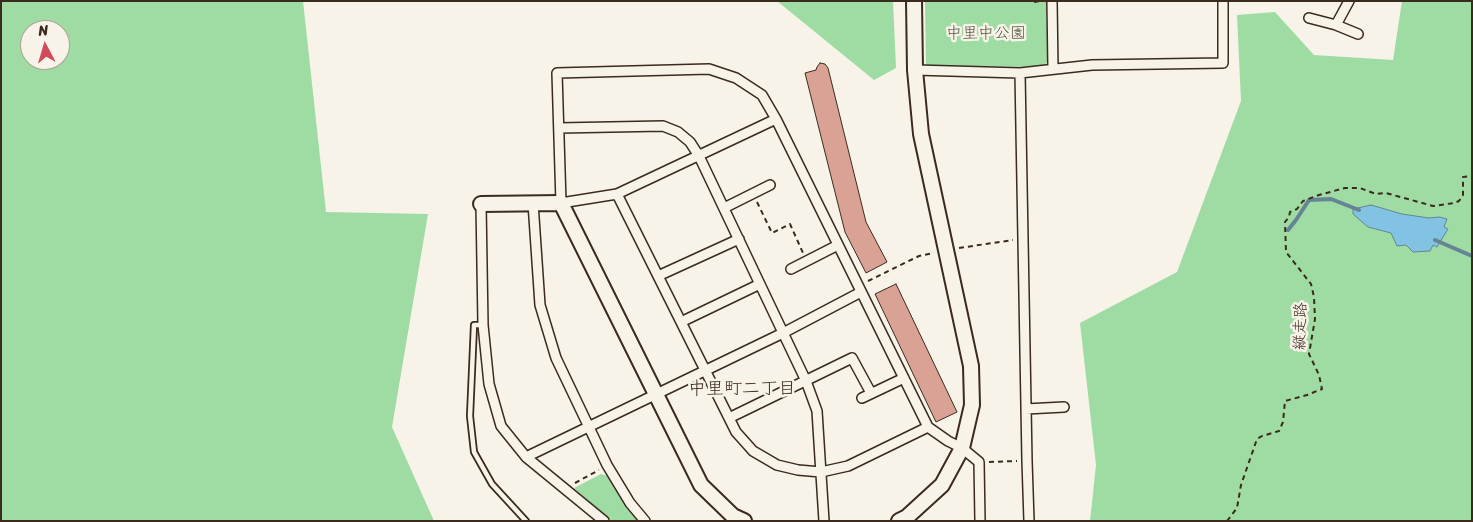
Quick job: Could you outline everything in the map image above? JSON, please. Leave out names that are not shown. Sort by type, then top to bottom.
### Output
[{"type":"street","points":[[899,521],[907,518],[942,484],[962,448],[972,405],[971,366],[921,134],[915,70],[914,1]]},
{"type":"street","points":[[1052,1],[1054,70]]},
{"type":"street","points":[[915,70],[1020,73],[1092,65],[1223,63],[1223,1]]},
{"type":"street","points":[[1336,25],[1348,1]]},
{"type":"street","points":[[1309,18],[1336,25],[1358,34]]},
{"type":"street","points":[[744,521],[733,516],[701,485],[561,203],[557,73],[709,69],[736,78],[762,95],[776,119],[928,427],[948,442],[962,448],[980,462],[980,521]]},
{"type":"street","points":[[1020,73],[1029,521]]},
{"type":"street","points":[[604,521],[526,457],[501,426],[488,384],[483,325],[481,204],[561,203],[617,194],[776,119]]},
{"type":"street","points":[[559,128],[663,126],[678,132],[690,142],[699,156],[739,239],[806,381],[817,411],[824,521]]},
{"type":"street","points":[[724,208],[770,185]]},
{"type":"street","points":[[617,194],[736,432],[753,451],[777,465],[798,470],[821,472],[848,466],[928,427]]},
{"type":"street","points":[[533,203],[540,304],[556,358],[607,466],[630,503],[645,521]]},
{"type":"street","points":[[658,276],[739,239]]},
{"type":"street","points":[[791,269],[838,245]]},
{"type":"street","points":[[681,322],[760,284]]},
{"type":"street","points":[[526,457],[706,371],[861,292]]},
{"type":"street","points":[[729,418],[852,358],[871,393]]},
{"type":"street","points":[[862,398],[904,378]]},
{"type":"street","points":[[1026,409],[1064,407]]},
{"type":"lane","points":[[483,325],[474,325],[470,416],[474,452],[492,484],[526,521]]},
{"type":"path","points":[[1034,2],[1040,1]]},
{"type":"path","name":"縦走路","points":[[1227,521],[1237,508],[1241,485],[1257,439],[1279,431],[1283,422],[1285,400],[1322,389],[1320,375],[1309,354],[1315,320],[1314,297],[1310,284],[1286,252],[1285,222],[1290,212],[1297,209],[1303,201],[1345,188],[1360,188],[1376,194],[1386,193],[1433,206],[1454,203],[1460,201],[1463,195],[1463,177],[1472,176]]},
{"type":"path","points":[[753,193],[772,233],[790,224],[807,261]]},
{"type":"path","points":[[980,462],[1027,461]]},
{"type":"path","points":[[564,488],[607,466]]},
{"type":"green space","points":[[1,1],[303,1],[326,212],[428,214],[392,427],[434,521],[1,521]]},
{"type":"green space","points":[[777,1],[893,1],[896,68],[874,80]]},
{"type":"green space","name":"中里中公園","points":[[925,1],[1046,1],[1048,61],[1043,67],[926,66]]},
{"type":"green space","points":[[1402,1],[1472,1],[1472,521],[1090,521],[1096,465],[1080,323],[1177,272],[1241,101],[1237,15],[1275,12],[1314,55],[1393,60]]},
{"type":"green space","points":[[601,474],[608,476],[627,508],[638,521],[612,521],[574,488]]},
{"type":"water","points":[[1371,205],[1402,214],[1447,219],[1444,227],[1448,229],[1437,247],[1433,245],[1430,251],[1413,252],[1406,245],[1397,246],[1391,233],[1368,227],[1353,214],[1353,209]]},
{"type":"building","points":[[820,63],[825,64],[828,68],[866,222],[887,262],[866,273],[845,232],[805,73],[816,70]]},
{"type":"building","points":[[896,284],[957,412],[936,422],[875,294]]},
{"type":"waterway","points":[[1288,230],[1309,200],[1331,199],[1359,210]]},
{"type":"waterway","points":[[1435,240],[1472,256]]},
{"type":"district","name":"中里町二丁目","points":[[742,389]]}]
